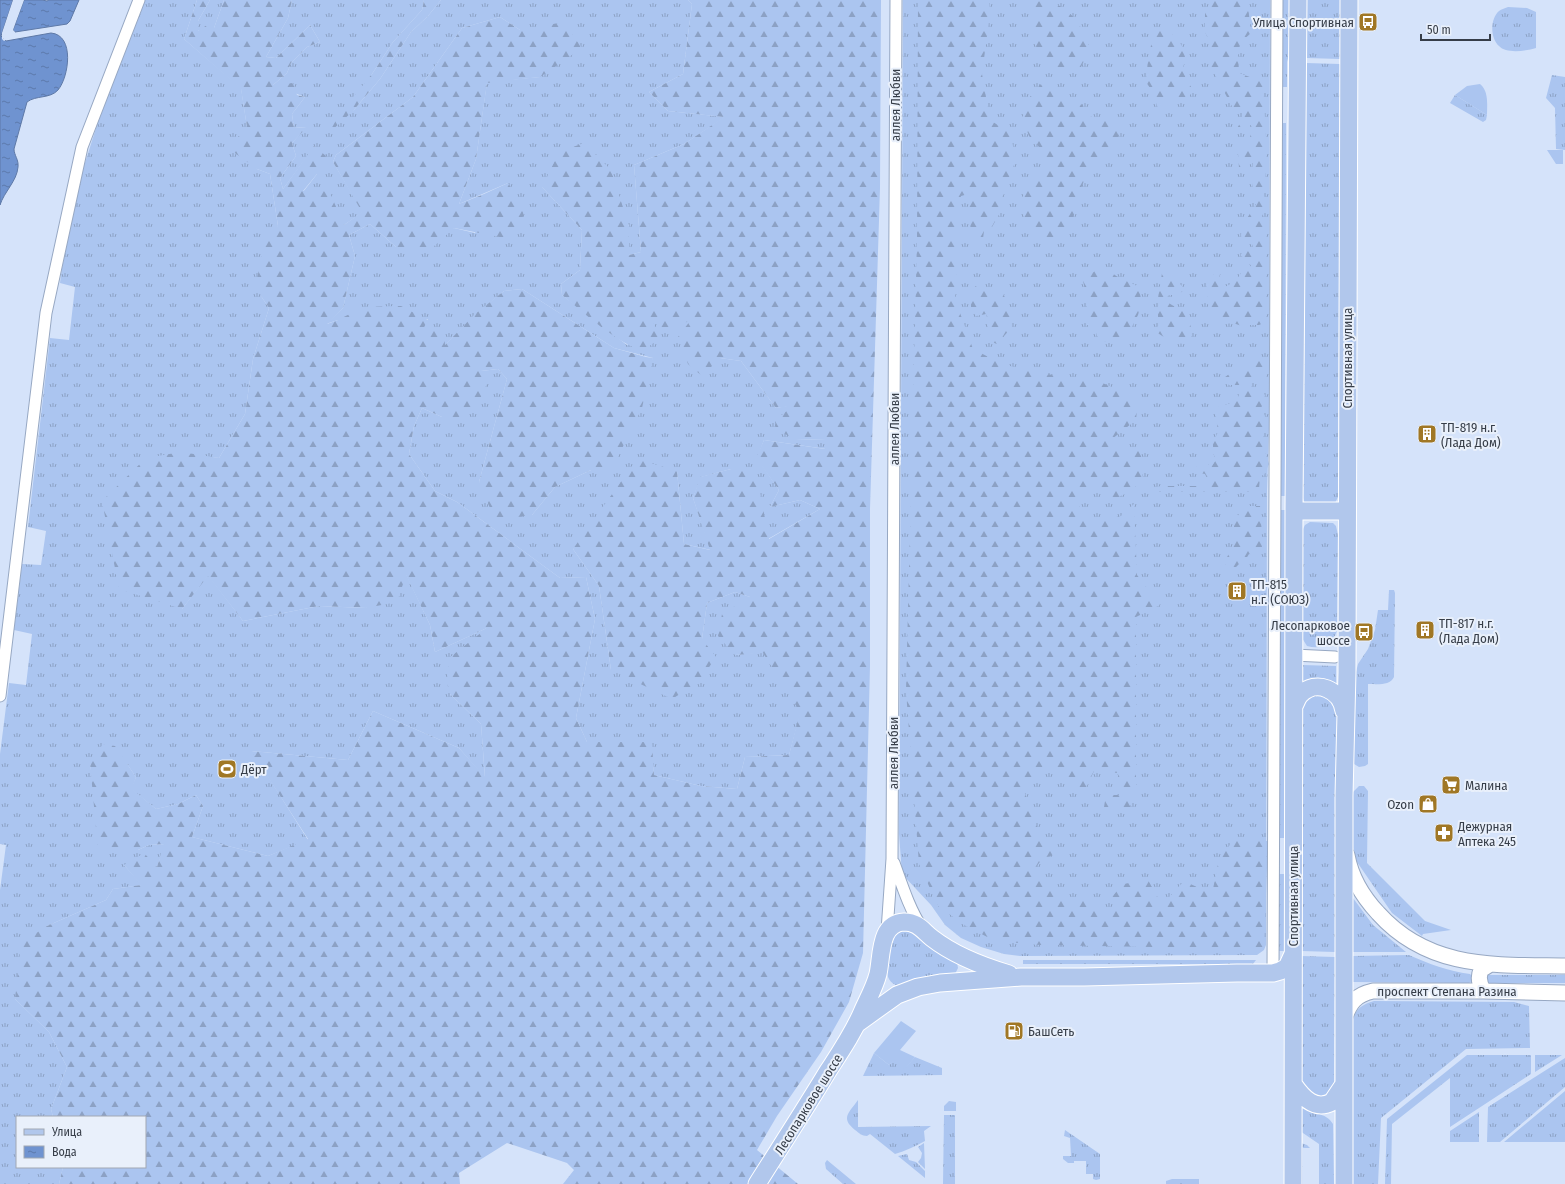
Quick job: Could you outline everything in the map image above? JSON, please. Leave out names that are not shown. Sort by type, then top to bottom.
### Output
[{"type":"main road","name":"Спортивная улица","points":[[1293,1184],[1294,510],[1298,0]]},
{"type":"main road","name":"Спортивная улица","points":[[1344,1184],[1344,836],[1349,0]]},
{"type":"main road","points":[[1294,510],[1347,511]]},
{"type":"main road","name":"Спортивная улица","points":[[1294,706],[1300,696],[1307,690],[1314,687],[1329,689],[1340,698],[1344,705],[1345,717]]},
{"type":"main road","name":"проспект Степана Разина","points":[[1344,836],[1348,860],[1353,876],[1362,894],[1388,924],[1416,945],[1457,960],[1489,965],[1565,966]]},
{"type":"main road","points":[[887,931],[898,923],[911,923],[923,928],[937,942],[961,956],[985,967],[1021,977],[1272,973],[1280,972],[1287,967],[1293,954]]},
{"type":"main road","name":"Лесопарковое шоссе","points":[[757,1184],[803,1113],[858,1023],[878,974],[883,940],[887,931]]},
{"type":"main road","points":[[955,982],[964,975],[965,962],[961,956]]},
{"type":"main road","points":[[1484,991],[1481,986],[1479,976],[1481,970],[1489,965]]},
{"type":"main road","points":[[1272,973],[1286,982],[1293,996]]},
{"type":"main road","points":[[878,974],[879,983],[882,989],[886,993],[897,995]]},
{"type":"main road","name":"Лесопарковое шоссе","points":[[858,1023],[897,995],[918,987],[955,982],[1021,977]]},
{"type":"main road","name":"проспект Степана Разина","points":[[1344,1019],[1350,1006],[1355,1000],[1363,993],[1373,991],[1565,993]]},
{"type":"main road","points":[[1294,1085],[1308,1101],[1314,1105],[1322,1105],[1332,1102],[1344,1084]]},
{"type":"street","points":[[0,696],[46,313],[82,147],[139,0]]},
{"type":"street","name":"аллея Любви","points":[[887,931],[892,859],[896,0]]},
{"type":"street","points":[[1272,973],[1277,0]]},
{"type":"street","points":[[1294,655],[1335,657]]},
{"type":"street","name":"аллея Любви","points":[[892,859],[906,898],[916,919],[923,928]]},
{"type":"green space","points":[[144,0],[197,0],[184,39],[241,88],[247,127],[257,169],[270,174],[278,226],[261,296],[269,308],[253,359],[245,414],[219,458],[211,457],[182,609],[208,575],[243,621],[319,606],[366,608],[406,574],[430,625],[435,652],[489,627],[450,694],[481,724],[485,778],[459,748],[373,711],[348,760],[252,751],[308,840],[268,856],[192,837],[203,806],[196,795],[178,804],[156,809],[131,789],[136,777],[127,764],[90,763],[95,801],[138,850],[149,845],[165,844],[157,867],[124,865],[142,885],[113,889],[106,900],[47,926],[15,999],[49,1032],[67,1067],[51,1109],[53,1116],[16,1116],[16,1168],[63,1168],[59,1184],[0,1184],[0,890],[6,845],[0,844],[0,754],[9,683],[26,685],[32,634],[14,630],[22,564],[41,565],[46,531],[28,527],[50,338],[69,340],[75,287],[60,283],[83,169],[98,122]]},
{"type":"green space","points":[[197,0],[210,0],[198,21],[198,31],[207,25],[214,28],[224,0],[292,0],[288,18],[266,57],[276,58],[310,25],[320,42],[307,47],[291,63],[287,73],[273,85],[293,83],[297,95],[305,97],[292,114],[294,128],[307,127],[292,143],[296,156],[280,178],[283,189],[314,146],[326,156],[317,174],[303,191],[314,188],[330,193],[344,225],[362,212],[333,162],[336,155],[413,97],[462,28],[500,17],[520,30],[564,22],[582,48],[540,77],[487,83],[476,159],[459,204],[508,183],[524,209],[521,229],[505,238],[454,228],[432,248],[396,247],[370,224],[349,235],[355,256],[343,308],[327,324],[363,307],[401,306],[428,320],[422,331],[444,331],[445,345],[475,314],[504,291],[522,289],[614,348],[653,358],[642,408],[611,471],[591,470],[555,487],[532,515],[495,520],[479,482],[507,379],[498,369],[481,371],[487,384],[476,408],[457,418],[442,417],[422,408],[414,426],[409,454],[435,491],[457,502],[560,578],[586,577],[595,619],[576,718],[587,742],[652,742],[654,775],[701,786],[737,789],[745,757],[789,755],[800,712],[763,653],[735,655],[718,636],[722,614],[750,597],[735,592],[707,603],[702,639],[716,657],[699,682],[672,699],[611,670],[599,586],[573,549],[637,459],[677,471],[684,544],[710,550],[693,498],[700,477],[731,469],[756,472],[769,539],[820,509],[800,500],[770,507],[779,490],[756,458],[764,440],[825,449],[826,440],[796,439],[776,430],[775,421],[792,406],[776,408],[741,361],[720,358],[702,376],[688,364],[678,337],[693,317],[670,335],[653,321],[659,338],[644,349],[636,348],[626,344],[602,328],[562,295],[561,284],[580,270],[582,230],[542,187],[559,152],[584,143],[611,170],[629,226],[629,255],[641,252],[634,165],[684,144],[724,117],[668,111],[649,92],[683,74],[692,4],[688,0],[881,0],[880,188],[870,509],[870,666],[863,953],[849,1002],[821,1052],[777,1116],[757,1150],[798,1184],[563,1184],[574,1170],[567,1163],[507,1143],[459,1173],[460,1184],[59,1184],[63,1168],[146,1168],[146,1116],[53,1116],[51,1109],[67,1067],[49,1032],[15,999],[21,943],[47,926],[106,900],[113,889],[141,885],[124,865],[144,853],[157,867],[164,844],[149,845],[138,850],[98,850],[90,763],[103,744],[115,746],[136,777],[132,789],[156,809],[178,804],[196,795],[203,806],[192,837],[268,856],[308,839],[251,751],[348,760],[373,711],[459,748],[485,777],[481,724],[450,694],[447,683],[449,658],[487,628],[435,652],[430,625],[406,575],[397,602],[366,608],[319,606],[243,621],[208,576],[182,609],[119,589],[102,501],[146,458],[181,452],[219,458],[245,414],[253,359],[269,308],[261,296],[257,280],[263,246],[278,226],[270,174],[257,169],[228,148],[247,127],[241,89],[184,39]]},
{"type":"green space","points":[[210,0],[224,0],[214,28],[197,31],[198,21]]},
{"type":"green space","points":[[292,0],[424,0],[422,10],[393,42],[372,74],[353,111],[380,79],[411,32],[428,16],[441,0],[688,0],[692,4],[683,74],[649,92],[668,111],[725,117],[684,144],[634,165],[641,252],[629,255],[629,225],[542,187],[582,230],[580,270],[561,284],[562,295],[627,345],[653,320],[694,316],[720,358],[741,361],[776,408],[793,405],[796,439],[826,440],[826,449],[764,440],[757,458],[779,490],[770,507],[800,500],[820,509],[768,539],[731,469],[701,477],[693,498],[711,550],[684,544],[677,471],[573,549],[599,586],[611,670],[702,639],[707,603],[735,592],[750,597],[735,655],[763,652],[801,711],[789,755],[745,757],[737,789],[701,786],[654,775],[651,742],[587,742],[576,718],[595,619],[586,577],[560,578],[457,502],[435,491],[409,454],[414,426],[422,408],[442,417],[481,371],[498,369],[507,379],[479,482],[532,515],[555,487],[591,470],[653,358],[614,348],[522,289],[504,291],[475,315],[444,346],[421,331],[428,319],[338,320],[326,324],[343,308],[355,256],[349,235],[370,224],[396,247],[454,228],[475,233],[508,183],[459,204],[476,159],[487,82],[540,77],[520,30],[500,17],[462,28],[413,97],[336,155],[333,162],[363,212],[344,225],[303,192],[317,174],[315,146],[283,189],[280,178],[296,156],[292,143],[306,127],[294,128],[292,114],[305,97],[273,85],[287,73],[291,63],[307,47],[320,42],[310,25],[276,58],[266,57],[288,18]]},
{"type":"green space","points":[[424,0],[441,0],[428,16],[411,32],[380,79],[353,111],[329,133],[340,113],[372,74],[393,42],[422,10]]},
{"type":"green space","points":[[903,0],[1270,0],[1266,945],[1264,950],[1257,955],[1020,956],[1004,954],[981,947],[961,938],[945,925],[931,905],[902,874],[899,834]]},
{"type":"green space","points":[[918,0],[989,0],[990,13],[982,74],[990,120],[1010,133],[1016,159],[1004,192],[1001,211],[992,227],[984,231],[981,254],[971,235],[968,194],[961,196],[957,211],[958,259],[955,299],[973,349],[1002,364],[1068,378],[1096,380],[1138,399],[1136,420],[1112,439],[1114,445],[1141,451],[1143,481],[1127,493],[1114,499],[1089,488],[1077,487],[1080,501],[1080,519],[1102,520],[1121,516],[1134,504],[1137,575],[1160,605],[1136,617],[1136,790],[1128,813],[1104,807],[1106,795],[1119,795],[1118,773],[1094,771],[1086,788],[1072,786],[1045,764],[1023,788],[1040,833],[1050,848],[1057,854],[1043,858],[1036,867],[1048,881],[1069,900],[1084,897],[1091,907],[1114,908],[1111,898],[1123,884],[1148,880],[1162,905],[1184,881],[1212,894],[1219,859],[1233,841],[1268,841],[1264,949],[1040,945],[995,941],[966,926],[938,906],[919,864],[906,691],[917,239]]},
{"type":"green space","points":[[1050,0],[1072,15],[1080,25],[1090,49],[1081,67],[1060,74],[1041,58],[1032,36],[1032,2]]},
{"type":"green space","points":[[1211,0],[1249,0],[1248,6],[1251,33],[1241,42],[1238,52],[1239,73],[1263,82],[1267,156],[1264,195],[1266,206],[1261,219],[1267,223],[1266,322],[1259,325],[1242,326],[1233,323],[1225,324],[1214,320],[1209,311],[1206,281],[1216,272],[1220,274],[1218,284],[1222,288],[1235,281],[1243,268],[1251,266],[1247,259],[1241,256],[1241,254],[1246,250],[1252,253],[1253,246],[1250,240],[1243,242],[1241,233],[1242,228],[1256,204],[1252,183],[1253,161],[1245,174],[1242,174],[1239,168],[1238,153],[1241,151],[1242,143],[1250,138],[1252,125],[1247,126],[1242,132],[1236,130],[1242,120],[1242,112],[1236,114],[1210,65],[1210,43],[1205,32],[1205,13]]},
{"type":"green space","points":[[1279,0],[1292,0],[1292,42],[1287,62],[1287,87],[1278,87]]},
{"type":"green space","points":[[1306,0],[1340,0],[1340,59],[1306,58]]},
{"type":"green space","points":[[1508,7],[1527,8],[1536,12],[1536,48],[1522,51],[1511,51],[1502,49],[1496,43],[1492,28],[1494,19],[1499,11]]},
{"type":"green space","points":[[1164,28],[1172,33],[1181,44],[1185,53],[1183,70],[1193,90],[1188,98],[1180,103],[1172,98],[1159,111],[1152,91],[1146,82],[1148,59],[1152,41],[1149,29]]},
{"type":"green space","points":[[1306,63],[1340,64],[1338,497],[1334,505],[1305,504],[1303,498]]},
{"type":"green space","points":[[1552,75],[1565,77],[1565,150],[1556,149],[1555,108],[1546,98]]},
{"type":"green space","points":[[1042,83],[1064,88],[1065,95],[1068,98],[1074,97],[1079,100],[1088,116],[1113,122],[1120,129],[1111,148],[1092,167],[1085,178],[1074,213],[1072,226],[1048,241],[1037,239],[1025,220],[1021,204],[1026,183],[1049,163],[1042,150],[1029,136],[1022,118],[1029,98]]},
{"type":"green space","points":[[1480,84],[1485,90],[1486,94],[1487,115],[1455,95],[1467,86]]},
{"type":"green space","points":[[1455,95],[1487,115],[1486,120],[1483,122],[1450,103]]},
{"type":"green space","points":[[1279,123],[1286,123],[1285,496],[1277,496]]},
{"type":"green space","points":[[1547,150],[1563,150],[1563,164],[1556,164]]},
{"type":"green space","points":[[1104,268],[1140,288],[1141,304],[1138,315],[1126,338],[1114,342],[1102,341],[1097,336],[1095,327],[1087,325],[1087,297],[1083,281],[1097,269]]},
{"type":"green space","points":[[1179,270],[1179,275],[1175,280],[1182,286],[1183,291],[1177,295],[1169,295],[1165,299],[1183,311],[1189,318],[1191,343],[1186,344],[1176,343],[1163,337],[1155,331],[1158,326],[1158,298],[1162,273]]},
{"type":"green space","points":[[979,282],[985,290],[1003,292],[1011,317],[1012,327],[997,344],[989,341],[988,321],[986,314],[976,316],[971,308],[971,292]]},
{"type":"green space","points":[[1266,357],[1268,361],[1265,365],[1267,377],[1265,382],[1259,378],[1251,384],[1252,391],[1260,391],[1265,395],[1261,409],[1265,416],[1263,440],[1269,464],[1264,475],[1260,476],[1259,489],[1251,492],[1159,492],[1148,488],[1163,486],[1198,486],[1208,480],[1205,474],[1194,474],[1195,469],[1200,462],[1205,461],[1211,467],[1216,460],[1213,453],[1213,443],[1218,432],[1215,408],[1237,401],[1239,394],[1244,390],[1243,385],[1229,385],[1222,380],[1241,367]]},
{"type":"green space","points":[[1249,506],[1260,506],[1262,550],[1258,556],[1249,554],[1244,562],[1239,564],[1232,571],[1226,571],[1225,561],[1234,544],[1234,520]]},
{"type":"green space","points":[[1276,510],[1286,510],[1287,824],[1284,838],[1276,838]]},
{"type":"green space","points":[[1310,522],[1333,523],[1336,526],[1338,535],[1337,631],[1329,643],[1321,647],[1307,646],[1302,638],[1303,529],[1305,525]]},
{"type":"green space","points":[[1389,590],[1394,590],[1395,593],[1394,677],[1390,682],[1368,684],[1368,764],[1359,767],[1354,764],[1354,680],[1358,664],[1368,649],[1375,630],[1378,610],[1388,610]]},
{"type":"green space","points":[[1302,665],[1336,666],[1336,686],[1302,684]]},
{"type":"green space","points":[[1315,695],[1328,698],[1334,706],[1337,715],[1335,952],[1301,951],[1301,712],[1306,702]]},
{"type":"green space","points":[[1359,786],[1364,786],[1368,791],[1367,863],[1425,921],[1451,930],[1423,934],[1422,936],[1392,913],[1357,862],[1353,848],[1353,792]]},
{"type":"green space","points":[[1276,874],[1285,874],[1287,887],[1286,951],[1275,951]]},
{"type":"green space","points":[[1350,894],[1373,925],[1406,952],[1353,952],[1353,907],[1351,907]]},
{"type":"green space","points":[[904,930],[912,932],[932,948],[957,962],[958,968],[955,974],[899,986],[893,983],[887,972],[888,957],[894,936]]},
{"type":"green space","points":[[1409,955],[1439,967],[1470,974],[1472,976],[1472,981],[1469,983],[1353,982],[1353,956]]},
{"type":"green space","points":[[1301,956],[1335,957],[1334,1086],[1329,1095],[1320,1099],[1300,1085]]},
{"type":"green space","points":[[1023,960],[1256,960],[1253,964],[1023,964]]},
{"type":"green space","points":[[1486,975],[1565,975],[1565,983],[1486,983]]},
{"type":"green space","points":[[1374,1001],[1514,1002],[1529,1006],[1530,1048],[1466,1049],[1381,1118],[1378,1184],[1351,1184],[1352,1021],[1360,1008]]},
{"type":"green space","points":[[901,1021],[916,1031],[900,1050],[915,1057],[905,1069],[894,1060],[889,1065],[874,1053]]},
{"type":"green space","points":[[874,1053],[889,1065],[894,1059],[905,1068],[915,1057],[942,1068],[942,1075],[863,1076]]},
{"type":"green space","points":[[1467,1055],[1531,1055],[1531,1074],[1450,1127],[1450,1078],[1392,1124],[1391,1184],[1385,1184],[1387,1119]]},
{"type":"green space","points":[[1535,1055],[1562,1055],[1535,1072]]},
{"type":"green space","points":[[1565,1058],[1565,1087],[1500,1142],[1487,1142],[1488,1107]]},
{"type":"green space","points":[[1565,1091],[1565,1142],[1504,1142]]},
{"type":"green space","points":[[858,1100],[858,1127],[931,1126],[924,1131],[925,1141],[895,1154],[870,1134],[867,1136],[861,1134],[850,1126],[847,1119],[849,1112]]},
{"type":"green space","points":[[949,1101],[956,1102],[956,1111],[944,1111],[944,1106]]},
{"type":"green space","points":[[1300,1106],[1304,1109],[1326,1117],[1333,1124],[1334,1184],[1319,1184],[1319,1144],[1300,1131]]},
{"type":"green space","points":[[1479,1112],[1479,1142],[1450,1142],[1450,1131]]},
{"type":"green space","points":[[944,1115],[955,1115],[955,1184],[943,1184]]},
{"type":"green space","points":[[1065,1130],[1100,1154],[1100,1179],[1093,1179],[1093,1174],[1086,1174],[1086,1161],[1074,1161],[1074,1163],[1068,1163],[1063,1159],[1063,1156],[1071,1156],[1070,1138],[1064,1136]]},
{"type":"green space","points":[[924,1143],[925,1169],[918,1162],[922,1153],[918,1147]]},
{"type":"green space","points":[[1301,1143],[1310,1148],[1303,1148],[1303,1184],[1301,1184]]},
{"type":"green space","points":[[907,1154],[909,1160],[916,1162],[925,1171],[925,1178],[898,1156]]},
{"type":"green space","points":[[827,1160],[856,1184],[843,1184],[826,1169],[825,1163]]},
{"type":"green space","points":[[1172,1179],[1199,1179],[1199,1184],[1166,1184],[1166,1181]]},
{"type":"water","points":[[0,0],[13,0],[1,36],[6,41],[51,33],[59,35],[67,48],[68,57],[65,76],[58,90],[51,95],[35,98],[27,102],[14,149],[18,162],[17,172],[0,205]]},
{"type":"water","points":[[24,0],[79,0],[70,21],[67,24],[15,32],[13,30]]},
{"type":"pier","points":[[13,0],[15,0],[3,36],[4,39],[9,38],[4,41],[2,39],[2,33]]},
{"type":"pier","points":[[22,0],[24,0],[13,30],[15,32],[13,34],[11,29]]},
{"type":"place","name":"Улица Спортивная","points":[[1368,22]]},
{"type":"place","name":"ТП-819 н.г. (Лада Дом)","points":[[1427,434]]},
{"type":"place","name":"ТП-815 н.г. (СОЮЗ)","points":[[1237,591]]},
{"type":"place","name":"ТП-817 н.г. (Лада Дом)","points":[[1425,630]]},
{"type":"place","name":"Лесопарковое шоссе","points":[[1364,632]]},
{"type":"place","name":"Дёрт","points":[[227,769]]},
{"type":"place","name":"Малина","points":[[1451,785]]},
{"type":"place","name":"Ozon","points":[[1428,804]]},
{"type":"place","name":"Дежурная Аптека 245","points":[[1444,833]]},
{"type":"place","name":"БашСеть","points":[[1014,1031]]}]
